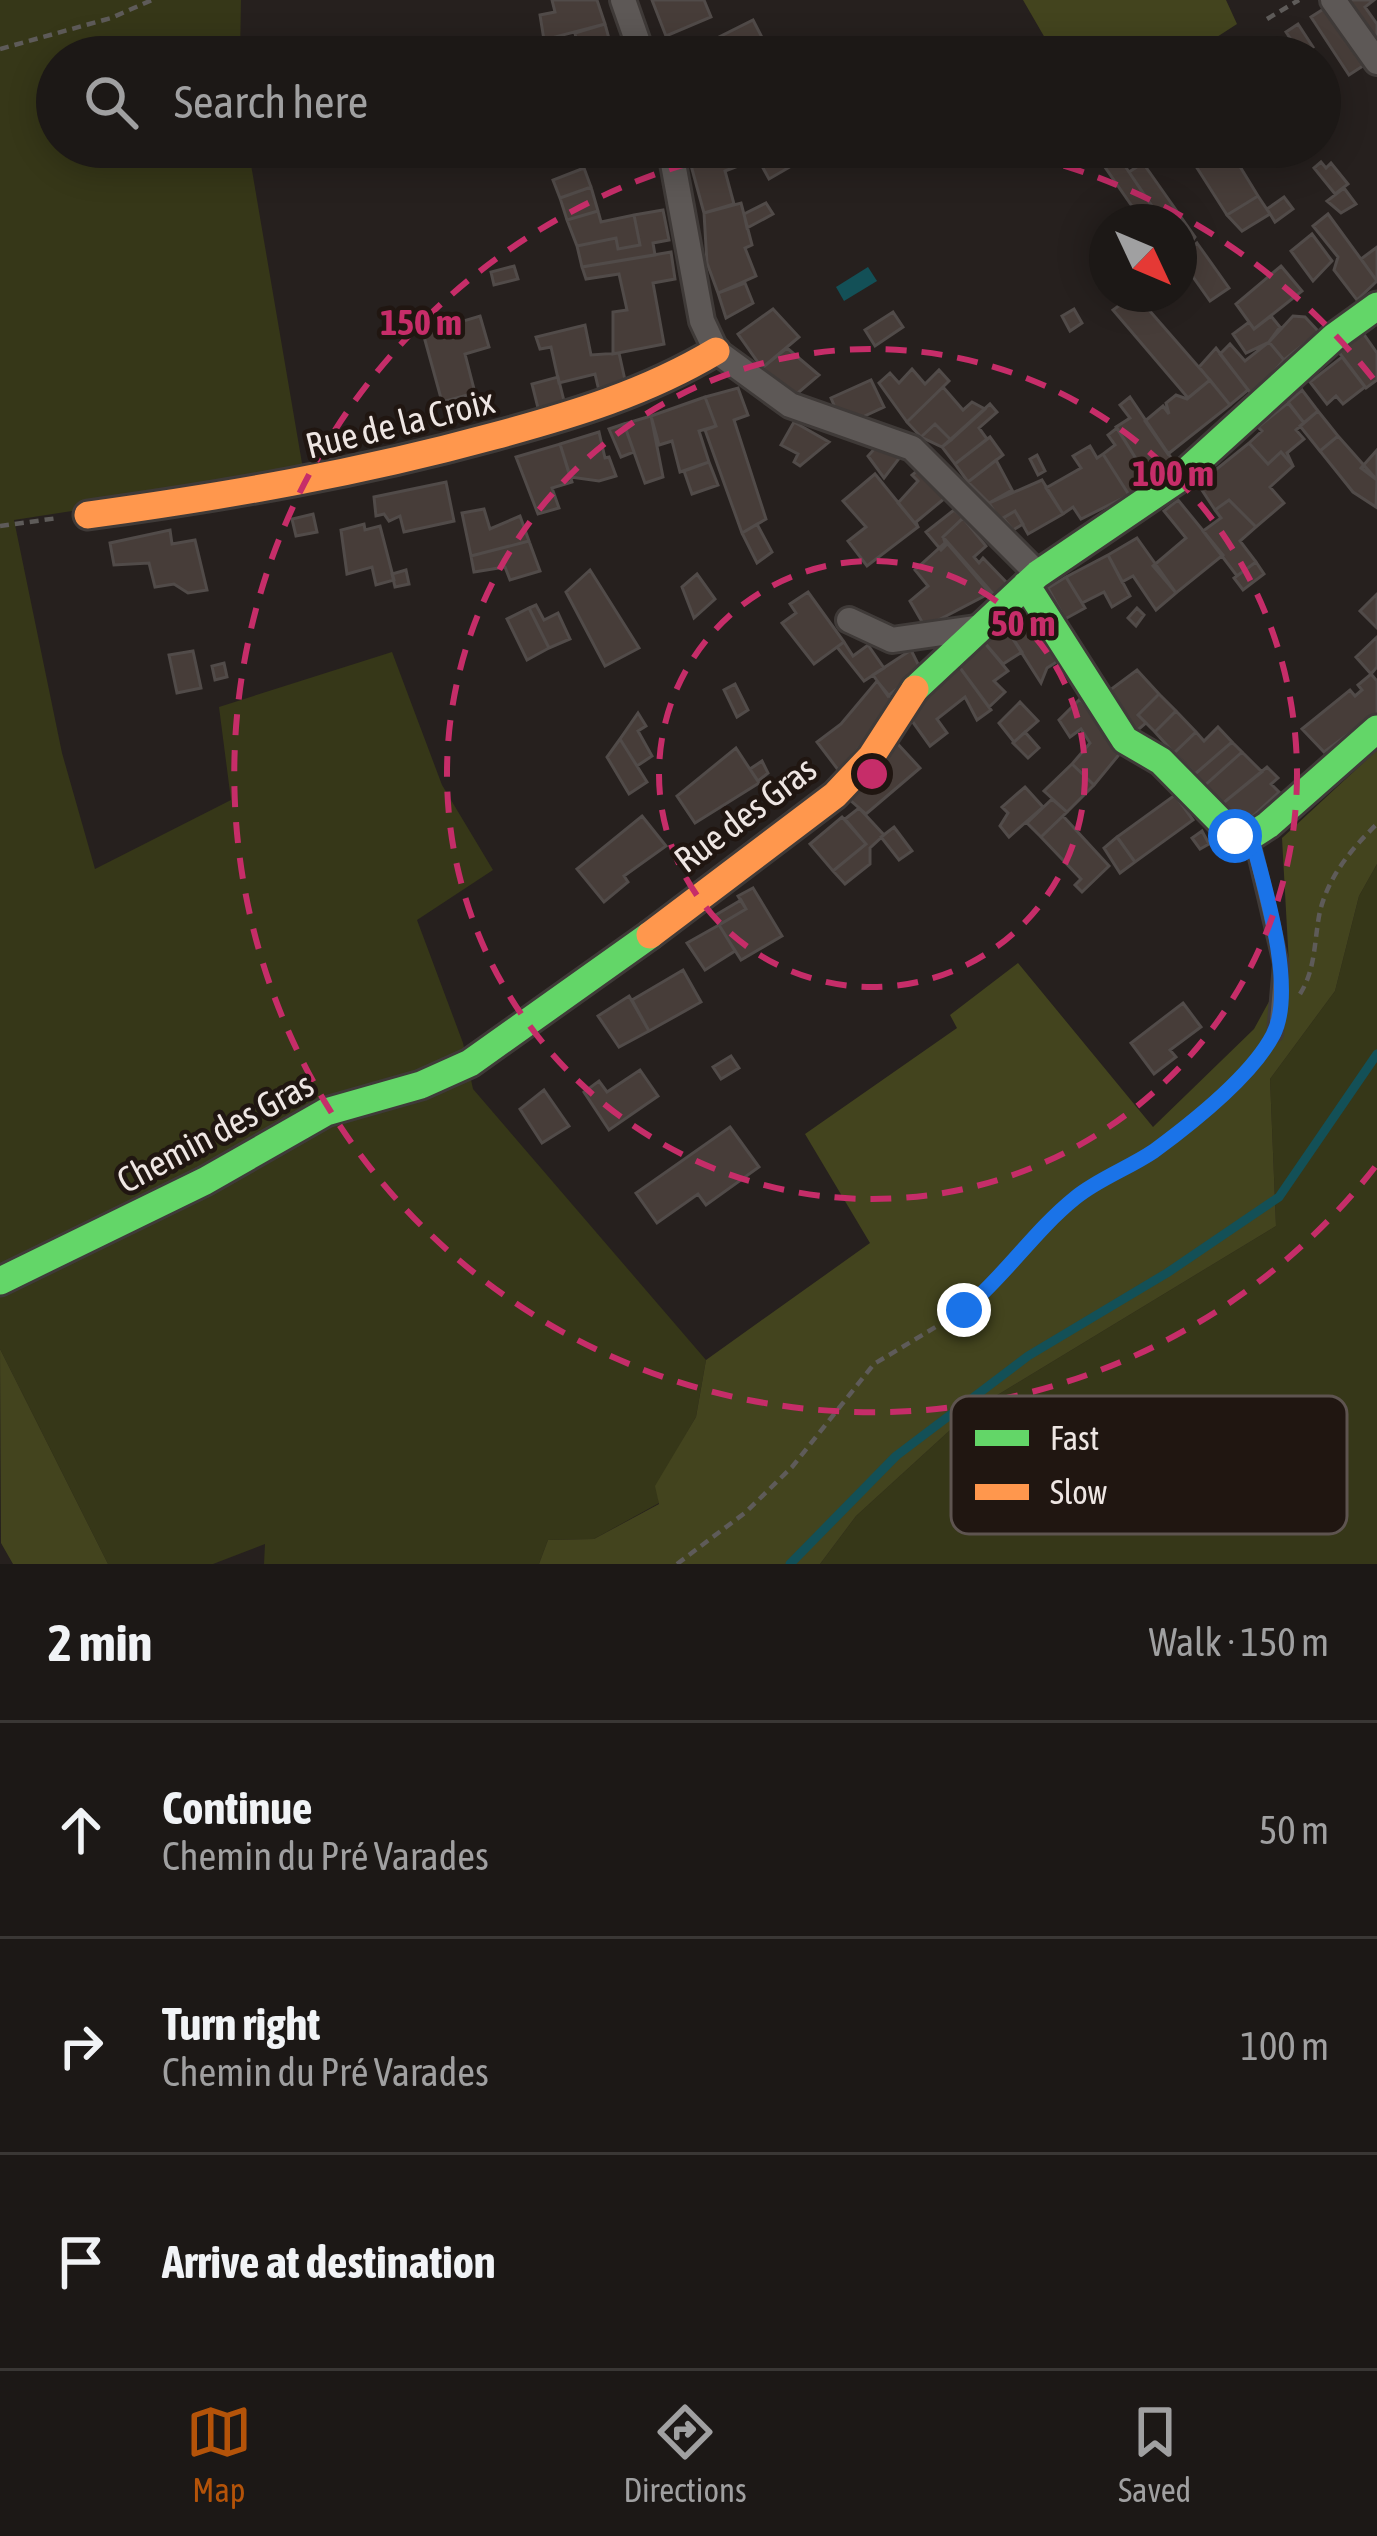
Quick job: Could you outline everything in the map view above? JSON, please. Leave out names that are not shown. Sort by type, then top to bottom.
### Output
[{"type":"street","points":[[623,0],[636,36]]},
{"type":"street","points":[[1334,0],[1377,62]]},
{"type":"street","points":[[674,168],[702,320],[716,351],[790,405],[912,448],[1032,580],[1125,740],[1161,761],[1235,836],[1251,836],[1377,728]]},
{"type":"street","name":"Rue des Gras","points":[[470,1063],[574,993],[835,795],[871,757],[909,695],[1032,580],[1178,479],[1334,337],[1377,306]]},
{"type":"street","name":"Rue de la Croix","points":[[88,514],[302,485],[448,449],[594,410],[671,378],[716,351]]},
{"type":"street","points":[[849,620],[892,640],[979,628]]},
{"type":"street","name":"Chemin des Gras","points":[[0,1281],[205,1181],[326,1112],[421,1085],[470,1063]]},
{"type":"lane","points":[[1251,836],[1281,964],[1275,1034]]},
{"type":"path","points":[[47,36],[111,18],[152,0]]},
{"type":"path","points":[[1268,19],[1299,0]]},
{"type":"path","points":[[0,49],[36,39]]},
{"type":"path","points":[[0,526],[88,514]]},
{"type":"path","points":[[676,1564],[746,1512],[791,1467],[874,1364],[964,1310],[1004,1277],[1078,1196],[1153,1152],[1213,1105],[1275,1034],[1310,978],[1321,907],[1346,854],[1377,824]]},
{"type":"green space","points":[[0,0],[241,0],[240,36],[36,36],[36,168],[252,168],[304,475],[14,520],[62,753],[95,869],[231,800],[219,707],[392,652],[442,785],[493,870],[417,920],[463,1043],[473,1089],[706,1360],[696,1417],[656,1486],[659,1503],[594,1539],[548,1540],[539,1564],[264,1564],[265,1544],[213,1564],[108,1564],[0,1349]]},
{"type":"green space","points":[[1377,864],[1377,1564],[820,1564],[856,1516],[951,1429],[951,1534],[1347,1534],[1347,1396],[996,1396],[1276,1226],[1270,1079],[1335,991],[1359,896]]},
{"type":"shaded area","points":[[1023,0],[1226,0],[1237,24],[1218,36],[1044,36]]},
{"type":"shaded area","points":[[1377,750],[1377,864],[1359,896],[1335,991],[1270,1079],[1276,1226],[996,1396],[951,1396],[951,1429],[856,1516],[820,1564],[539,1564],[548,1540],[594,1539],[659,1504],[655,1486],[696,1417],[706,1360],[870,1243],[805,1134],[957,1028],[950,1015],[1018,963],[1153,1127],[1254,1029],[1289,965],[1282,838]]},
{"type":"shaded area","points":[[0,1349],[108,1564],[13,1564],[1,1543]]},
{"type":"water","points":[[868,267],[877,281],[844,301],[836,287]]},
{"type":"building","points":[[552,0],[597,0],[605,24],[543,36],[540,15],[555,12]]},
{"type":"building","points":[[652,0],[704,0],[711,17],[666,36]]},
{"type":"building","points":[[1347,0],[1374,0],[1365,7],[1377,24],[1377,45]]},
{"type":"building","points":[[1333,3],[1372,60],[1349,75],[1341,63],[1341,36],[1323,36],[1311,17]]},
{"type":"building","points":[[753,20],[761,36],[721,36]]},
{"type":"building","points":[[605,24],[608,36],[576,36]]},
{"type":"building","points":[[1298,24],[1306,36],[1289,36],[1286,32]]},
{"type":"building","points":[[584,168],[591,187],[560,198],[553,180]]},
{"type":"building","points":[[692,168],[733,168],[725,171],[734,204],[704,213]]},
{"type":"building","points":[[763,168],[788,168],[769,179]]},
{"type":"building","points":[[1106,168],[1126,168],[1150,204],[1131,204]]},
{"type":"building","points":[[1135,168],[1147,168],[1172,204],[1151,204],[1129,172]]},
{"type":"building","points":[[1197,168],[1241,168],[1258,196],[1227,215]]},
{"type":"building","points":[[1314,168],[1335,168],[1348,184],[1335,194]]},
{"type":"building","points":[[591,187],[598,211],[567,220],[560,198]]},
{"type":"building","points":[[1344,188],[1356,204],[1341,213],[1327,201]]},
{"type":"building","points":[[1258,196],[1270,214],[1242,231],[1227,215]]},
{"type":"building","points":[[1284,197],[1293,209],[1275,222],[1267,209]]},
{"type":"building","points":[[741,203],[752,245],[745,248],[756,276],[718,293],[707,263],[704,213]]},
{"type":"building","points":[[766,203],[773,214],[747,228],[744,214]]},
{"type":"building","points":[[663,210],[669,240],[653,243],[655,255],[582,267],[577,246],[616,238],[618,249],[640,245],[634,215]]},
{"type":"building","points":[[598,211],[601,222],[634,215],[640,245],[618,249],[616,238],[577,246],[567,220]]},
{"type":"building","points":[[1328,214],[1377,281],[1357,300],[1334,270],[1338,257],[1313,226]]},
{"type":"building","points":[[1312,234],[1332,261],[1313,281],[1291,251]]},
{"type":"building","points":[[1197,243],[1229,288],[1210,301],[1197,283]]},
{"type":"building","points":[[1377,247],[1377,281],[1361,259]]},
{"type":"building","points":[[671,252],[675,279],[653,283],[664,344],[613,354],[613,312],[627,310],[619,274],[586,279],[582,267]]},
{"type":"building","points":[[514,266],[518,279],[494,285],[491,272]]},
{"type":"building","points":[[1281,266],[1302,291],[1254,329],[1236,304]]},
{"type":"building","points":[[745,283],[753,303],[726,318],[718,293]]},
{"type":"building","points":[[773,309],[799,337],[762,368],[738,334]]},
{"type":"building","points":[[1074,309],[1082,323],[1070,331],[1062,316]]},
{"type":"building","points":[[893,312],[903,327],[875,346],[865,330]]},
{"type":"building","points":[[1115,312],[1151,312],[1210,380],[1188,398]]},
{"type":"building","points":[[480,316],[489,347],[465,354],[475,393],[442,402],[423,333]]},
{"type":"building","points":[[1271,316],[1280,327],[1269,342],[1246,353],[1233,334],[1249,322],[1254,329]]},
{"type":"building","points":[[1293,316],[1305,317],[1319,332],[1284,360],[1269,342]]},
{"type":"building","points":[[585,325],[591,355],[619,353],[627,389],[600,395],[595,374],[559,383],[551,347],[540,349],[536,337]]},
{"type":"building","points":[[1363,333],[1377,353],[1377,380],[1366,388],[1338,351]]},
{"type":"building","points":[[1269,342],[1284,360],[1253,396],[1220,354],[1230,344],[1245,361]]},
{"type":"building","points":[[787,348],[819,375],[792,398],[762,368]]},
{"type":"building","points":[[1216,348],[1248,390],[1230,405],[1199,367]]},
{"type":"building","points":[[1342,357],[1365,387],[1343,404],[1336,396],[1327,404],[1310,382]]},
{"type":"building","points":[[912,369],[925,384],[939,370],[949,381],[907,422],[879,383],[890,373],[899,383]]},
{"type":"building","points":[[558,377],[565,405],[539,412],[532,384]]},
{"type":"building","points":[[871,380],[884,407],[856,420],[839,417],[831,398]]},
{"type":"building","points":[[1210,380],[1230,405],[1168,454],[1145,421],[1163,406],[1169,414],[1166,403],[1176,395],[1187,399]]},
{"type":"building","points":[[943,387],[963,410],[972,402],[985,409],[951,440],[935,424],[921,437],[907,422]]},
{"type":"building","points":[[738,388],[748,415],[734,420],[766,519],[742,533],[705,430],[716,426],[705,397]]},
{"type":"building","points":[[1302,390],[1318,411],[1304,423],[1288,402]]},
{"type":"building","points":[[705,397],[716,426],[699,431],[709,462],[680,472],[672,441],[659,445],[651,416]]},
{"type":"building","points":[[1130,397],[1176,465],[1150,481],[1116,427],[1130,418],[1120,405]]},
{"type":"building","points":[[1288,403],[1304,423],[1296,430],[1304,439],[1287,453],[1293,466],[1281,452],[1268,464],[1249,443],[1262,431],[1258,427]]},
{"type":"building","points":[[990,404],[997,412],[979,428],[987,439],[955,464],[942,447]]},
{"type":"building","points":[[1318,411],[1338,436],[1320,451],[1300,426]]},
{"type":"building","points":[[651,416],[663,477],[645,483],[624,424]]},
{"type":"building","points":[[794,422],[829,442],[800,466],[794,462],[798,454],[781,445]]},
{"type":"building","points":[[624,424],[634,452],[621,457],[609,429]]},
{"type":"building","points":[[935,424],[951,440],[942,447],[921,437]]},
{"type":"building","points":[[1117,428],[1150,481],[1129,495],[1103,454],[1115,445],[1108,435]]},
{"type":"building","points":[[599,432],[605,458],[609,457],[616,476],[599,481],[570,477],[560,444]]},
{"type":"building","points":[[1338,436],[1377,480],[1376,507],[1353,492],[1320,451]]},
{"type":"building","points":[[990,437],[1003,455],[968,482],[955,464]]},
{"type":"building","points":[[1249,443],[1268,464],[1281,452],[1293,466],[1270,487],[1284,503],[1256,527],[1229,500],[1215,510],[1198,484]]},
{"type":"building","points":[[560,444],[572,482],[552,488],[559,508],[538,514],[516,457]]},
{"type":"building","points":[[877,446],[901,456],[884,478],[868,456]]},
{"type":"building","points":[[1090,446],[1097,458],[1103,454],[1129,495],[1081,519],[1073,507],[1063,514],[1046,488],[1081,468],[1073,456]]},
{"type":"building","points":[[1377,450],[1377,480],[1361,468]]},
{"type":"building","points":[[1037,455],[1045,471],[1038,475],[1030,459]]},
{"type":"building","points":[[996,460],[1012,490],[989,503],[968,482]]},
{"type":"building","points":[[709,462],[718,485],[692,494],[684,471]]},
{"type":"building","points":[[919,469],[945,498],[916,522],[918,527],[898,503],[918,481],[912,475]]},
{"type":"building","points":[[875,474],[918,527],[867,566],[848,541],[866,527],[843,501]]},
{"type":"building","points":[[1042,480],[1063,514],[1028,534],[1015,511],[1000,520],[989,503]]},
{"type":"building","points":[[446,482],[454,521],[404,532],[400,516],[389,521],[384,514],[376,516],[374,497]]},
{"type":"building","points":[[1178,500],[1223,555],[1176,593],[1153,566],[1186,538],[1164,511]]},
{"type":"building","points":[[1229,500],[1256,527],[1240,541],[1256,562],[1237,576],[1203,531],[1221,518],[1215,510]]},
{"type":"building","points":[[484,509],[490,529],[520,516],[529,541],[471,556],[462,513]]},
{"type":"building","points":[[954,510],[963,518],[943,537],[946,545],[941,550],[926,532]]},
{"type":"building","points":[[1015,511],[1023,524],[1013,530],[1003,518]]},
{"type":"building","points":[[313,514],[317,532],[296,536],[292,519]]},
{"type":"building","points":[[963,518],[986,546],[974,557],[979,563],[983,558],[1008,584],[995,596],[943,537]]},
{"type":"building","points":[[364,524],[365,530],[380,526],[394,580],[376,585],[372,567],[347,574],[341,530]]},
{"type":"building","points":[[757,524],[772,552],[757,563],[742,533]]},
{"type":"building","points":[[170,530],[172,544],[195,540],[207,590],[188,593],[174,584],[155,587],[149,563],[114,565],[110,543]]},
{"type":"building","points":[[1137,538],[1176,593],[1156,610],[1133,576],[1122,582],[1108,555]]},
{"type":"building","points":[[529,541],[540,571],[510,580],[505,567],[474,572],[471,556]]},
{"type":"building","points":[[946,542],[990,593],[925,627],[910,601],[928,586],[915,570]]},
{"type":"building","points":[[1108,555],[1130,596],[1112,607],[1104,592],[1082,603],[1066,577]]},
{"type":"building","points":[[1256,562],[1264,574],[1243,590],[1234,578]]},
{"type":"building","points":[[406,570],[409,584],[395,587],[392,574]]},
{"type":"building","points":[[590,570],[639,648],[605,666],[566,592]]},
{"type":"building","points":[[697,574],[715,599],[694,618],[682,587]]},
{"type":"building","points":[[1066,577],[1085,608],[1065,619],[1048,588]]},
{"type":"building","points":[[808,592],[844,642],[814,664],[782,623],[796,613],[790,604]]},
{"type":"building","points":[[1377,594],[1377,628],[1360,611]]},
{"type":"building","points":[[536,605],[544,620],[558,613],[570,639],[549,648],[529,608]]},
{"type":"building","points":[[1028,605],[1058,661],[1047,668],[1041,683],[1002,622]]},
{"type":"building","points":[[529,608],[549,648],[527,660],[507,619]]},
{"type":"building","points":[[1137,608],[1144,615],[1136,626],[1128,618]]},
{"type":"building","points":[[1002,622],[1022,652],[1003,664],[983,641]]},
{"type":"building","points":[[1377,637],[1377,667],[1371,674],[1356,657]]},
{"type":"building","points":[[983,641],[1008,671],[994,681],[1005,692],[989,707],[958,665]]},
{"type":"building","points":[[844,642],[853,656],[868,645],[884,668],[864,681],[837,647]]},
{"type":"building","points":[[911,650],[921,670],[888,696],[873,675]]},
{"type":"building","points":[[193,651],[201,688],[177,693],[169,655]]},
{"type":"building","points":[[224,663],[227,677],[215,680],[212,666]]},
{"type":"building","points":[[958,665],[991,710],[977,720],[965,697],[937,719],[947,733],[930,746],[907,714]]},
{"type":"building","points":[[1137,670],[1159,694],[1138,715],[1146,723],[1133,734],[1106,693]]},
{"type":"building","points":[[1371,674],[1377,681],[1377,713],[1324,752],[1302,729],[1350,690],[1355,696],[1362,690],[1358,685]]},
{"type":"building","points":[[877,681],[896,704],[839,771],[817,742],[841,724]]},
{"type":"building","points":[[735,684],[748,710],[737,717],[724,690]]},
{"type":"building","points":[[1159,694],[1176,711],[1155,732],[1138,715]]},
{"type":"building","points":[[1080,699],[1122,751],[1094,785],[1072,764],[1090,743],[1081,729],[1070,737],[1059,720]]},
{"type":"building","points":[[1020,702],[1038,721],[1014,742],[999,723]]},
{"type":"building","points":[[1176,711],[1196,732],[1174,753],[1155,732]]},
{"type":"building","points":[[638,713],[646,726],[638,731],[652,756],[637,766],[620,739]]},
{"type":"building","points":[[1218,727],[1232,742],[1195,774],[1174,753],[1196,732],[1204,741]]},
{"type":"building","points":[[1025,732],[1039,748],[1028,758],[1013,743]]},
{"type":"building","points":[[620,739],[647,782],[629,794],[607,757]]},
{"type":"building","points":[[895,741],[920,768],[866,814],[849,799]]},
{"type":"building","points":[[1232,742],[1242,752],[1204,786],[1195,774]]},
{"type":"building","points":[[736,748],[759,783],[695,823],[677,796]]},
{"type":"building","points":[[1242,752],[1262,772],[1222,804],[1204,786]]},
{"type":"building","points":[[762,761],[768,773],[758,781],[750,769]]},
{"type":"building","points":[[1072,764],[1094,785],[1067,812],[1044,791]]},
{"type":"building","points":[[1267,767],[1278,778],[1271,784],[1279,792],[1242,826],[1222,804]]},
{"type":"building","points":[[1025,787],[1043,807],[1009,837],[1000,826],[1008,813],[1002,807]]},
{"type":"building","points":[[1175,795],[1193,820],[1135,862],[1117,837]]},
{"type":"building","points":[[1052,799],[1067,812],[1041,837],[1027,823]]},
{"type":"building","points":[[859,808],[884,835],[870,848],[870,864],[845,884],[833,871],[866,844],[845,819]]},
{"type":"building","points":[[642,816],[666,846],[624,876],[628,882],[604,902],[577,869]]},
{"type":"building","points":[[1063,816],[1109,866],[1082,892],[1075,885],[1081,879],[1041,837]]},
{"type":"building","points":[[842,817],[866,844],[833,871],[810,844]]},
{"type":"building","points":[[894,827],[912,851],[899,860],[881,837]]},
{"type":"building","points":[[1202,831],[1209,844],[1200,849],[1192,838]]},
{"type":"building","points":[[1117,837],[1135,862],[1120,873],[1104,848]]},
{"type":"building","points":[[753,888],[782,936],[741,960],[719,925],[746,909],[738,896]]},
{"type":"building","points":[[741,900],[746,909],[719,925],[714,916]]},
{"type":"building","points":[[719,925],[735,951],[705,970],[687,943]]},
{"type":"building","points":[[683,970],[701,1002],[649,1031],[632,1000]]},
{"type":"building","points":[[629,996],[649,1031],[619,1047],[598,1016]]},
{"type":"building","points":[[1183,1003],[1201,1027],[1170,1050],[1176,1057],[1154,1074],[1131,1043]]},
{"type":"building","points":[[731,1056],[739,1068],[721,1079],[713,1067]]},
{"type":"building","points":[[640,1070],[658,1096],[609,1130],[584,1092],[599,1081],[607,1092]]},
{"type":"building","points":[[544,1090],[569,1126],[542,1143],[520,1109]]},
{"type":"building","points":[[730,1127],[759,1167],[706,1205],[698,1194],[657,1223],[636,1193]]},
{"type":"waterway","points":[[975,1396],[1028,1356],[1167,1273],[1279,1197],[1377,1054]]},
{"type":"waterway","points":[[790,1564],[896,1456],[951,1414]]},
{"type":"traffic: fast","points":[[915,689],[1038,574],[1178,479],[1334,337],[1377,306]]},
{"type":"traffic: fast","points":[[1026,585],[1125,740],[1161,761],[1235,836],[1251,836],[1268,825],[1377,729]]},
{"type":"traffic: fast","points":[[0,1281],[205,1181],[326,1112],[421,1085],[470,1063],[650,935]]},
{"type":"traffic: slow","points":[[88,515],[292,482],[443,449],[608,401],[716,351]]},
{"type":"traffic: slow","points":[[650,935],[835,795],[871,757],[915,689]]},
{"type":"route","points":[[964,1310],[1004,1277],[1042,1229],[1078,1196],[1153,1152],[1213,1105],[1275,1034],[1281,964],[1273,919],[1251,836],[1235,836]]}]
